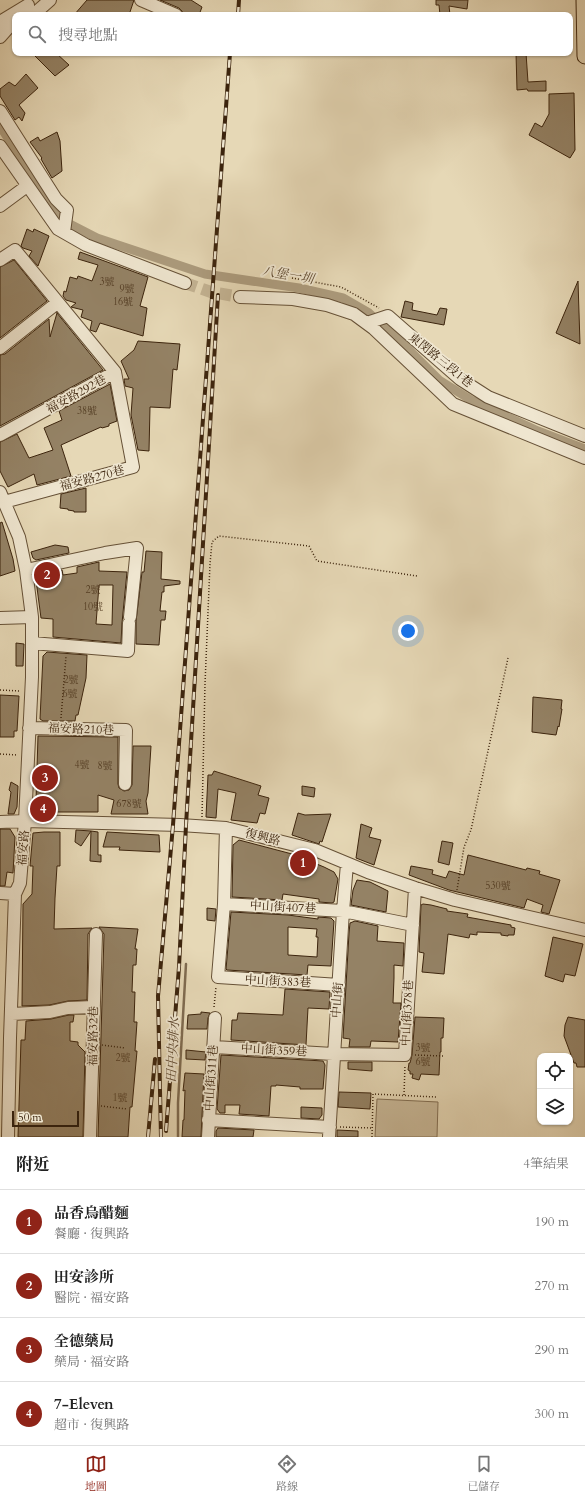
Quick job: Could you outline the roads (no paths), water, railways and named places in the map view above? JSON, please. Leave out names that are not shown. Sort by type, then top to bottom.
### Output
[{"type":"main road","points":[[584,0],[585,56]]},
{"type":"street","points":[[20,12],[50,0]]},
{"type":"street","points":[[141,0],[169,12]]},
{"type":"street","points":[[23,12],[32,6]]},
{"type":"street","points":[[0,22],[12,16]]},
{"type":"street","points":[[0,38],[12,24]]},
{"type":"street","points":[[0,38],[12,30]]},
{"type":"street","points":[[0,111],[56,199],[67,210],[64,232]]},
{"type":"street","points":[[0,146],[58,230],[86,245],[185,283]]},
{"type":"street","points":[[0,206],[27,186]]},
{"type":"street","name":"福安路292巷","points":[[0,260],[14,250],[115,372],[0,435]]},
{"type":"street","points":[[240,297],[293,299],[327,305],[354,314],[367,323],[453,404],[585,458]]},
{"type":"street","points":[[0,348],[57,303]]},
{"type":"street","name":"東閔路三段1巷","points":[[367,323],[388,316],[460,379],[482,393],[585,436]]},
{"type":"street","name":"福安路270巷","points":[[2,501],[133,467],[115,372]]},
{"type":"street","name":"福安路","points":[[2,501],[18,537],[26,570],[32,617],[32,691],[25,821],[20,883],[15,894],[12,1014],[5,1037],[8,1137]]},
{"type":"street","points":[[26,570],[105,553],[137,548],[128,651],[32,643]]},
{"type":"street","points":[[0,618],[32,617]]},
{"type":"street","name":"福安路210巷","points":[[29,728],[126,730],[125,784]]},
{"type":"street","name":"復興路","points":[[0,822],[25,821],[180,825],[226,828],[315,850],[347,864],[415,888],[455,900],[585,930]]},
{"type":"street","points":[[224,904],[226,828]]},
{"type":"street","name":"中山街","points":[[330,1132],[333,1054],[347,864]]},
{"type":"street","name":"中山街378巷","points":[[333,1054],[405,1055],[415,888]]},
{"type":"street","points":[[0,893],[15,894]]},
{"type":"street","name":"中山街407巷","points":[[224,904],[343,911],[413,925]]},
{"type":"street","name":"中山街383巷","points":[[224,904],[218,978],[338,985]]},
{"type":"street","name":"福安路32巷","points":[[90,1137],[96,934]]},
{"type":"street","points":[[12,1014],[50,1012],[68,1008],[93,1006]]},
{"type":"street","name":"中山街311巷","points":[[208,1137],[214,1047],[214,1018]]},
{"type":"street","name":"中山街359巷","points":[[214,1047],[333,1054]]},
{"type":"street","points":[[208,1120],[330,1132]]},
{"type":"waterway","name":"八堡一圳","points":[[0,126],[60,219],[97,238],[205,274],[299,288],[343,298],[369,313],[399,340],[439,380],[471,400],[538,431],[585,449]]},
{"type":"waterway","name":"田中央排水","points":[[178,1137],[178,1103],[186,964]]},
{"type":"tunnel","points":[[185,283],[211,292],[240,297]]},
{"type":"railway","points":[[238,12],[239,0]]},
{"type":"railway","points":[[161,1137],[158,996],[173,825],[230,56]]},
{"type":"railway","points":[[166,1131],[179,967],[186,825],[218,295]]},
{"type":"railway","points":[[148,1137],[155,1059]]},
{"type":"place","name":"田安診所","points":[[47,575]]},
{"type":"place","name":"全德藥局","points":[[45,778]]},
{"type":"place","name":"7-Eleven","points":[[43,809]]},
{"type":"place","name":"品香烏醋麵","points":[[303,863]]}]
